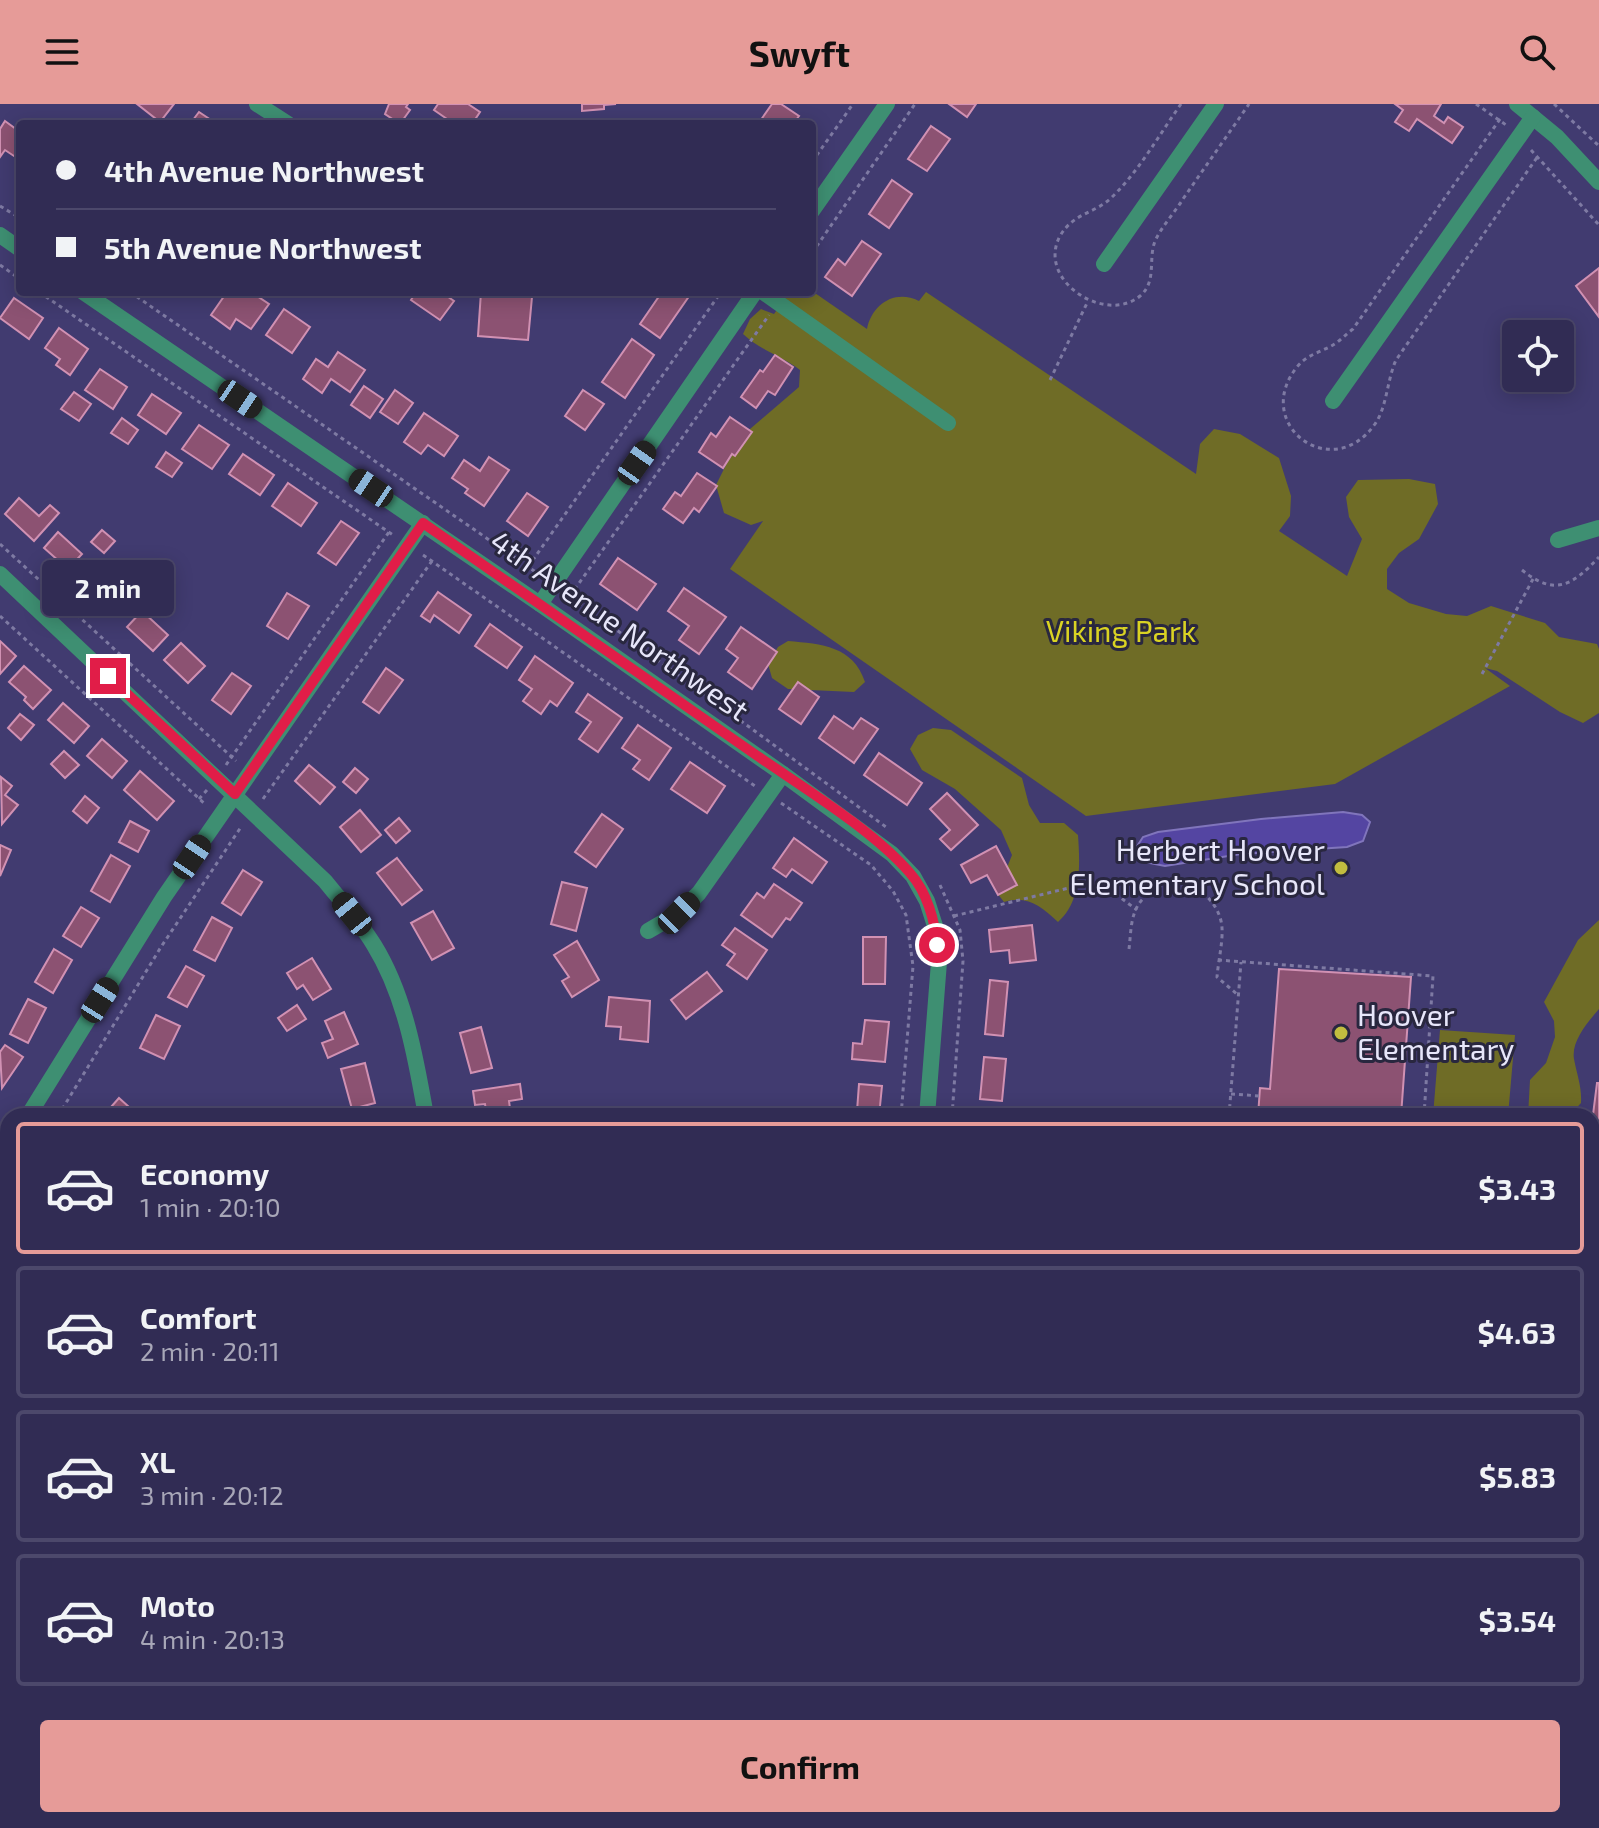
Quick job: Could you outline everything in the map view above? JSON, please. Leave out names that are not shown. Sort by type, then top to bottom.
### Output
[{"type":"street","points":[[257,104],[282,120]]},
{"type":"street","points":[[816,205],[887,104]]},
{"type":"street","points":[[1104,264],[1216,104]]},
{"type":"street","points":[[1517,104],[1557,137],[1599,182]]},
{"type":"street","points":[[1333,401],[1533,117]]},
{"type":"street","name":"4th Avenue Northwest","points":[[89,296],[540,604],[892,854],[913,876],[927,901],[936,929],[939,962],[928,1108]]},
{"type":"street","points":[[540,604],[752,296]]},
{"type":"street","points":[[769,296],[948,423]]},
{"type":"street","points":[[33,1108],[156,909],[423,523]]},
{"type":"street","points":[[1558,540],[1599,528]]},
{"type":"street","points":[[0,574],[325,881],[375,947],[401,1009],[424,1108]]},
{"type":"street","points":[[648,931],[679,913],[699,893],[783,774]]},
{"type":"path","points":[[816,156],[853,104]]},
{"type":"path","points":[[816,247],[915,104]]},
{"type":"path","points":[[1476,104],[1500,119]]},
{"type":"path","points":[[1554,104],[1599,146]]},
{"type":"path","points":[[1538,156],[1599,225]]},
{"type":"path","points":[[0,544],[232,758],[389,532],[45,296]]},
{"type":"path","points":[[136,296],[528,567],[718,296]]},
{"type":"path","points":[[1050,380],[1088,301]]},
{"type":"path","points":[[570,596],[777,302]]},
{"type":"path","points":[[1522,570],[1550,586],[1568,584],[1583,575],[1599,557]]},
{"type":"path","points":[[268,792],[432,561],[871,865],[893,891],[906,915],[913,966],[902,1108]]},
{"type":"path","points":[[1482,674],[1533,579]]},
{"type":"path","points":[[0,616],[199,799]]},
{"type":"path","points":[[63,1108],[161,947],[237,833]]},
{"type":"path","points":[[1129,949],[1132,921],[1140,902],[1160,887],[1178,882],[1201,891],[1216,906],[1222,928],[1217,977],[1238,995]]},
{"type":"path","points":[[954,916],[1085,884],[1105,886],[1137,910]]},
{"type":"path","points":[[953,1108],[963,961],[960,930]]},
{"type":"path","points":[[1218,960],[1433,976],[1425,1108]]},
{"type":"path","points":[[1230,1108],[1241,962]]},
{"type":"path","points":[[1231,1094],[1260,1096]]},
{"type":"green space","name":"Viking Park","points":[[926,292],[1196,474],[1200,444],[1214,429],[1240,434],[1279,458],[1291,496],[1290,516],[1279,531],[1347,576],[1362,539],[1349,517],[1346,497],[1358,480],[1409,479],[1435,484],[1438,504],[1419,539],[1399,553],[1387,569],[1387,589],[1409,603],[1446,614],[1467,616],[1491,606],[1545,623],[1559,637],[1597,644],[1599,713],[1583,723],[1560,712],[1497,671],[1485,668],[1510,686],[1335,784],[1086,816],[730,569],[763,521],[751,525],[724,513],[716,485],[750,429],[799,387],[800,370],[743,334],[750,319],[761,309],[774,314],[787,296],[816,294],[867,329],[874,312],[886,301],[901,297],[919,301]]},
{"type":"green space","points":[[788,641],[835,649],[853,661],[865,682],[854,692],[788,689],[772,678],[768,664],[778,647]]},
{"type":"green space","points":[[933,728],[951,730],[1022,778],[1029,805],[1040,823],[1064,823],[1078,835],[1078,882],[1072,904],[1058,922],[1033,903],[1020,900],[1004,902],[994,889],[1012,855],[1001,830],[955,789],[922,770],[910,749],[918,735]]},
{"type":"green space","points":[[1599,920],[1599,1009],[1581,1032],[1574,1052],[1581,1103],[1576,1108],[1528,1108],[1530,1080],[1546,1063],[1555,1037],[1554,1021],[1544,1002],[1578,940]]},
{"type":"green space","points":[[1440,1030],[1515,1035],[1509,1108],[1434,1108]]},
{"type":"shaded area","points":[[1343,812],[1362,815],[1370,822],[1363,841],[1347,847],[1241,854],[1165,866],[1139,861],[1136,848],[1143,837],[1158,832]]},
{"type":"building","points":[[137,104],[174,104],[162,120]]},
{"type":"building","points":[[389,104],[408,104],[406,107],[410,110],[403,120],[394,120],[385,114]]},
{"type":"building","points":[[438,104],[468,104],[480,112],[475,120],[446,120],[434,110]]},
{"type":"building","points":[[582,104],[616,104],[604,105],[604,109],[582,111]]},
{"type":"building","points":[[772,104],[781,104],[799,116],[796,120],[761,120]]},
{"type":"building","points":[[949,104],[976,104],[967,117]]},
{"type":"building","points":[[1395,104],[1441,104],[1434,116],[1444,123],[1448,117],[1463,127],[1452,143],[1417,119],[1409,131],[1395,122],[1403,110]]},
{"type":"building","points":[[199,112],[211,120],[193,120]]},
{"type":"building","points":[[5,121],[16,129],[16,157],[5,150],[0,157],[0,129]]},
{"type":"building","points":[[931,126],[950,139],[927,171],[908,159]]},
{"type":"building","points":[[892,180],[912,194],[889,228],[869,214]]},
{"type":"building","points":[[862,241],[881,254],[852,296],[825,277],[838,259],[845,265]]},
{"type":"building","points":[[1599,268],[1599,317],[1576,286]]},
{"type":"building","points":[[224,296],[257,296],[269,304],[251,329],[236,319],[230,329],[211,315]]},
{"type":"building","points":[[414,296],[447,296],[454,301],[440,320],[411,300]]},
{"type":"building","points":[[481,296],[532,297],[528,340],[478,336]]},
{"type":"building","points":[[659,296],[689,296],[660,338],[640,324]]},
{"type":"building","points":[[14,298],[43,318],[29,339],[0,318]]},
{"type":"building","points":[[284,309],[310,327],[292,353],[266,335]]},
{"type":"building","points":[[59,328],[88,349],[70,375],[56,365],[60,359],[45,348]]},
{"type":"building","points":[[632,339],[654,355],[625,398],[602,382]]},
{"type":"building","points":[[338,352],[365,370],[350,392],[331,379],[322,393],[303,379],[316,359],[328,367]]},
{"type":"building","points":[[775,355],[793,367],[775,395],[768,391],[756,408],[741,397]]},
{"type":"building","points":[[100,369],[127,387],[113,409],[85,390]]},
{"type":"building","points":[[364,386],[383,399],[370,418],[351,405]]},
{"type":"building","points":[[395,390],[413,403],[398,424],[380,412]]},
{"type":"building","points":[[583,390],[604,404],[585,430],[565,416]]},
{"type":"building","points":[[74,392],[91,404],[79,421],[61,409]]},
{"type":"building","points":[[152,394],[181,413],[166,434],[138,415]]},
{"type":"building","points":[[424,413],[458,436],[444,456],[428,445],[421,454],[404,442]]},
{"type":"building","points":[[730,417],[752,432],[723,468],[699,452],[711,433],[716,437]]},
{"type":"building","points":[[122,418],[138,430],[128,444],[111,433]]},
{"type":"building","points":[[199,425],[229,445],[212,469],[182,449]]},
{"type":"building","points":[[166,452],[182,463],[172,477],[156,467]]},
{"type":"building","points":[[243,454],[274,475],[260,495],[229,474]]},
{"type":"building","points":[[489,457],[509,470],[484,506],[465,493],[468,489],[452,478],[464,460],[480,471]]},
{"type":"building","points":[[697,473],[717,486],[699,512],[694,508],[683,523],[663,509],[675,492],[681,496]]},
{"type":"building","points":[[288,483],[317,503],[301,526],[272,506]]},
{"type":"building","points":[[527,493],[548,507],[528,536],[507,521]]},
{"type":"building","points":[[19,498],[39,516],[50,505],[59,513],[34,541],[5,514]]},
{"type":"building","points":[[341,521],[359,533],[336,565],[318,553]]},
{"type":"building","points":[[102,530],[115,541],[104,553],[91,542]]},
{"type":"building","points":[[58,532],[82,554],[68,569],[44,548]]},
{"type":"building","points":[[618,558],[656,584],[637,610],[600,584]]},
{"type":"building","points":[[100,571],[127,596],[112,612],[85,588]]},
{"type":"building","points":[[684,588],[726,617],[699,654],[679,640],[689,626],[668,611]]},
{"type":"building","points":[[438,592],[471,615],[459,633],[434,615],[430,622],[421,616]]},
{"type":"building","points":[[287,593],[309,606],[288,639],[267,626]]},
{"type":"building","points":[[142,611],[168,635],[153,651],[127,627]]},
{"type":"building","points":[[490,624],[522,647],[507,668],[475,646]]},
{"type":"building","points":[[741,627],[777,652],[752,689],[728,672],[738,658],[726,649]]},
{"type":"building","points":[[0,641],[16,656],[0,674]]},
{"type":"building","points":[[181,643],[205,666],[188,683],[164,660]]},
{"type":"building","points":[[535,656],[573,683],[557,706],[550,701],[541,714],[523,701],[532,689],[519,680]]},
{"type":"building","points":[[24,666],[51,690],[33,709],[24,700],[26,697],[9,682]]},
{"type":"building","points":[[386,668],[403,680],[379,713],[363,702]]},
{"type":"building","points":[[232,673],[251,686],[231,714],[212,700]]},
{"type":"building","points":[[798,682],[819,697],[801,724],[779,709]]},
{"type":"building","points":[[588,694],[622,718],[598,752],[579,739],[591,722],[576,712]]},
{"type":"building","points":[[63,703],[89,726],[74,743],[48,720]]},
{"type":"building","points":[[20,714],[34,725],[21,740],[8,728]]},
{"type":"building","points":[[834,716],[853,729],[861,718],[878,729],[854,763],[819,738]]},
{"type":"building","points":[[638,725],[671,748],[649,780],[633,769],[640,760],[622,748]]},
{"type":"building","points":[[102,739],[127,761],[112,778],[87,756]]},
{"type":"building","points":[[64,751],[79,765],[65,778],[51,764]]},
{"type":"building","points":[[879,753],[922,783],[907,805],[864,775]]},
{"type":"building","points":[[690,762],[725,786],[707,813],[671,789]]},
{"type":"building","points":[[309,765],[335,787],[320,804],[295,781]]},
{"type":"building","points":[[355,768],[368,779],[356,793],[343,782]]},
{"type":"building","points":[[140,771],[174,801],[157,820],[124,790]]},
{"type":"building","points":[[1,777],[12,786],[5,795],[18,805],[2,824]]},
{"type":"building","points":[[947,793],[978,825],[951,850],[940,839],[950,830],[930,809]]},
{"type":"building","points":[[85,796],[99,808],[87,823],[73,811]]},
{"type":"building","points":[[360,810],[381,835],[361,852],[340,827]]},
{"type":"building","points":[[602,814],[623,829],[596,867],[575,852]]},
{"type":"building","points":[[399,818],[410,831],[396,843],[385,830]]},
{"type":"building","points":[[130,821],[149,831],[138,852],[119,842]]},
{"type":"building","points":[[794,838],[827,862],[812,883],[792,869],[786,877],[773,868]]},
{"type":"building","points":[[0,845],[11,850],[0,876]]},
{"type":"building","points":[[996,846],[1017,885],[998,895],[987,875],[971,883],[961,865]]},
{"type":"building","points":[[111,855],[130,866],[110,902],[91,891]]},
{"type":"building","points":[[397,858],[422,890],[402,905],[377,873]]},
{"type":"building","points":[[243,870],[262,882],[241,915],[222,903]]},
{"type":"building","points":[[562,882],[587,888],[576,931],[551,924]]},
{"type":"building","points":[[774,884],[802,903],[772,937],[741,915],[757,893],[764,898]]},
{"type":"building","points":[[81,907],[99,918],[81,947],[63,936]]},
{"type":"building","points":[[433,911],[454,948],[432,960],[411,923]]},
{"type":"building","points":[[212,917],[232,928],[215,961],[194,950]]},
{"type":"building","points":[[1032,925],[1036,960],[1010,963],[1009,950],[991,952],[989,930]]},
{"type":"building","points":[[735,928],[767,950],[747,979],[727,965],[735,954],[722,945]]},
{"type":"building","points":[[863,937],[886,937],[885,984],[863,984]]},
{"type":"building","points":[[577,941],[599,980],[572,997],[562,981],[569,977],[554,955]]},
{"type":"building","points":[[54,949],[72,960],[53,993],[35,982]]},
{"type":"building","points":[[312,958],[331,989],[313,1000],[303,985],[297,989],[287,973]]},
{"type":"building","points":[[186,966],[204,976],[187,1007],[168,997]]},
{"type":"building","name":"Hoover Elementary","points":[[1279,969],[1411,977],[1402,1108],[1259,1108],[1260,1088],[1270,1089]]},
{"type":"building","points":[[707,972],[722,991],[686,1019],[671,1000]]},
{"type":"building","points":[[990,980],[1008,982],[1003,1036],[985,1034]]},
{"type":"building","points":[[609,997],[650,1001],[648,1042],[620,1039],[621,1027],[606,1026]]},
{"type":"building","points":[[28,999],[46,1008],[28,1043],[10,1034]]},
{"type":"building","points":[[297,1005],[306,1019],[287,1031],[278,1018]]},
{"type":"building","points":[[344,1012],[358,1044],[328,1058],[322,1043],[333,1039],[325,1021]]},
{"type":"building","points":[[156,1015],[180,1026],[164,1059],[140,1048]]},
{"type":"building","points":[[865,1020],[889,1022],[885,1062],[852,1059],[853,1043],[862,1044]]},
{"type":"building","points":[[481,1027],[492,1068],[471,1073],[460,1033]]},
{"type":"building","points":[[5,1045],[23,1057],[2,1088],[0,1052]]},
{"type":"building","points":[[984,1057],[1006,1059],[1002,1101],[980,1099]]},
{"type":"building","points":[[365,1063],[375,1103],[352,1108],[341,1069]]},
{"type":"building","points":[[1597,1083],[1599,1083],[1599,1108],[1594,1108]]},
{"type":"building","points":[[520,1084],[522,1099],[509,1101],[510,1108],[486,1108],[485,1104],[475,1105],[473,1091]]},
{"type":"building","points":[[859,1084],[882,1086],[880,1108],[857,1108]]},
{"type":"building","points":[[119,1098],[130,1108],[110,1108]]},
{"type":"place","name":"Herbert Hoover Elementary School","points":[[1341,868]]},
{"type":"place","name":"Hoover Elementary","points":[[1341,1033]]},
{"type":"route","points":[[108,676],[235,794],[423,523],[783,774],[892,854],[913,876],[927,901],[936,929],[937,945]]}]
